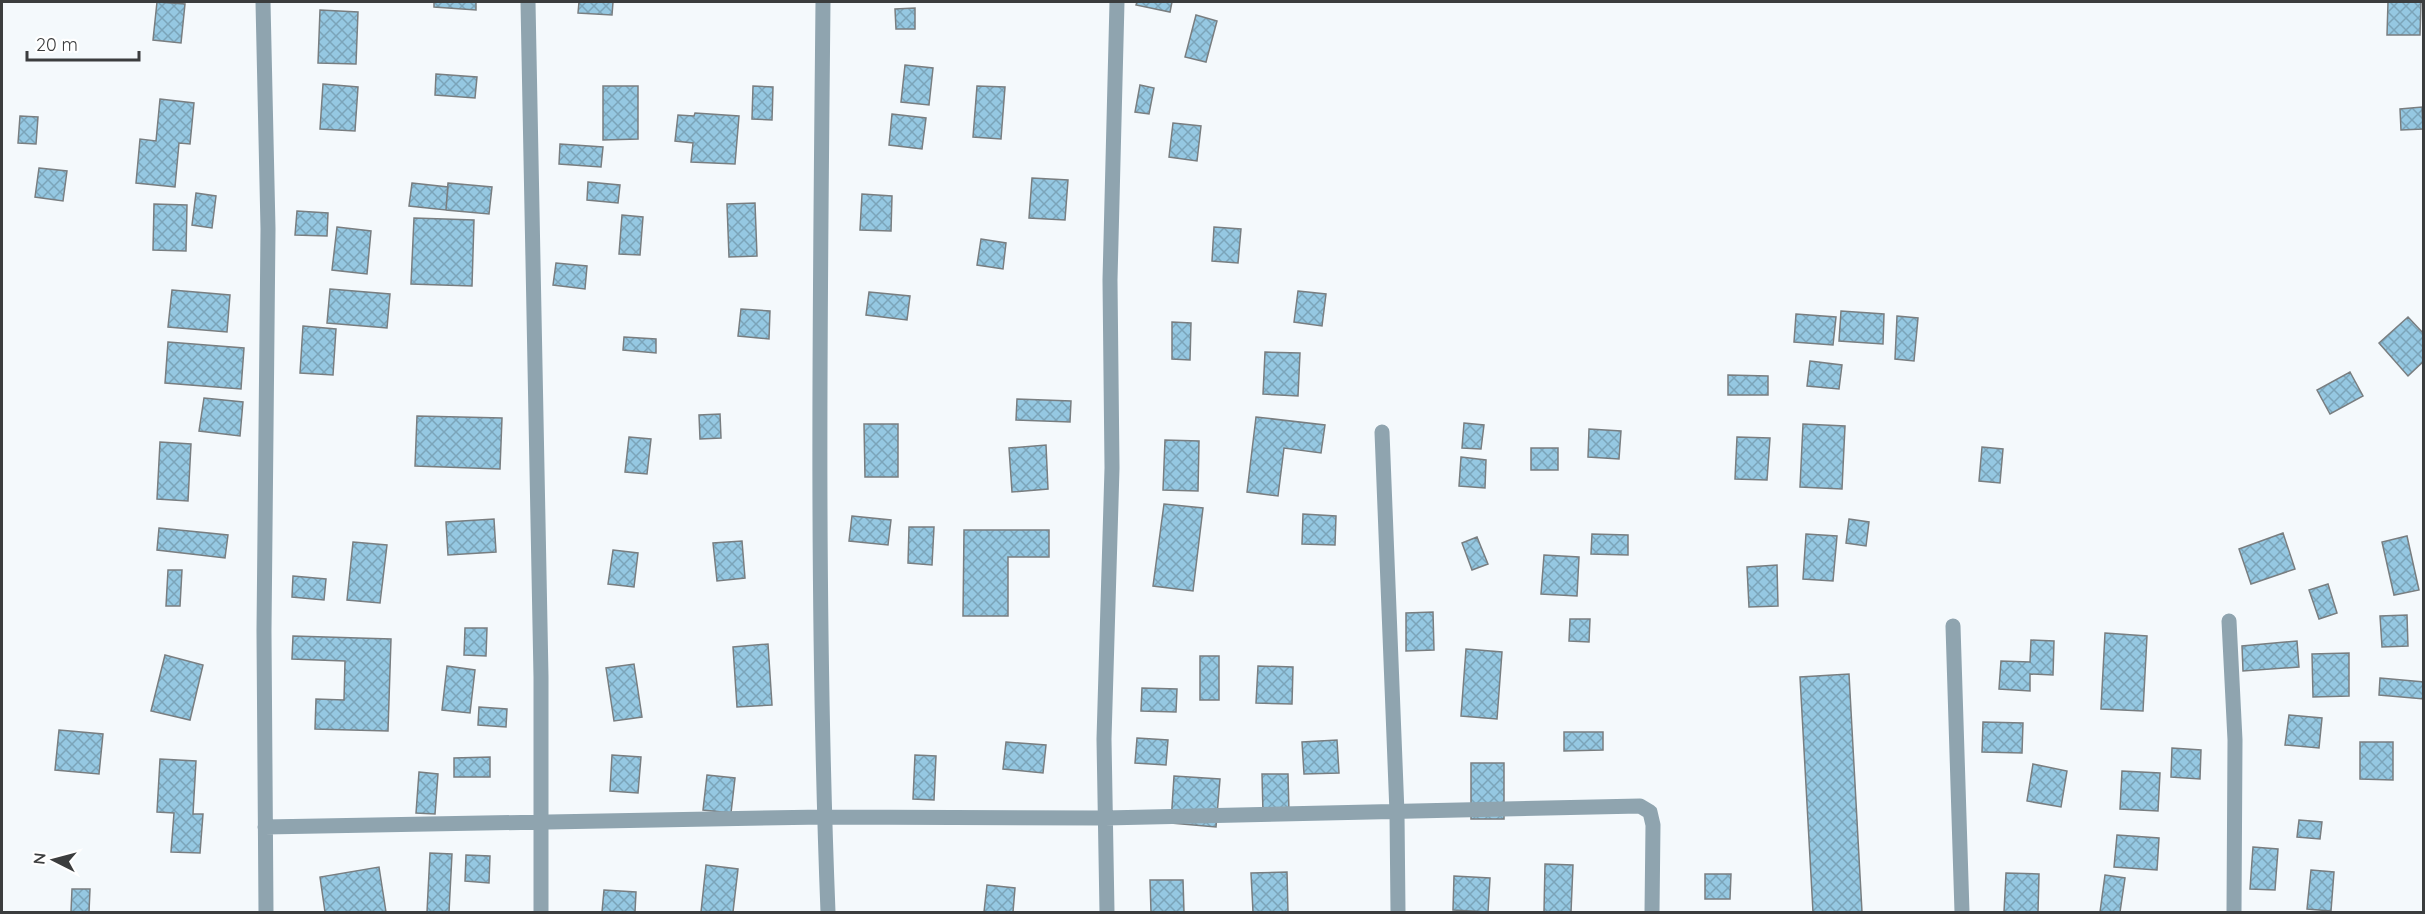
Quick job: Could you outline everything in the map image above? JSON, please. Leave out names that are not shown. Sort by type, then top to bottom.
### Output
[{"type":"street","points":[[263,2],[268,229],[264,632],[266,912]]},
{"type":"street","points":[[528,2],[541,665],[541,912]]},
{"type":"street","points":[[824,2],[821,245],[824,817],[828,912]]},
{"type":"street","points":[[1107,912],[1104,739],[1112,468],[1110,280],[1117,2]]},
{"type":"street","points":[[1382,432],[1397,813],[1398,912]]},
{"type":"street","points":[[2229,621],[2235,740],[2234,912]]},
{"type":"street","points":[[1953,626],[1962,912]]},
{"type":"street","points":[[266,827],[824,817],[1105,818],[1640,806],[1650,812],[1653,825],[1652,912]]},
{"type":"building","points":[[157,2],[185,4],[181,43],[153,40]]},
{"type":"building","points":[[434,2],[476,2],[476,10],[434,7]]},
{"type":"building","points":[[579,2],[613,2],[612,15],[578,13]]},
{"type":"building","points":[[1137,2],[1172,2],[1170,12],[1136,5]]},
{"type":"building","points":[[2388,2],[2421,2],[2420,35],[2387,35]]},
{"type":"building","points":[[915,8],[915,29],[896,29],[895,9]]},
{"type":"building","points":[[320,10],[358,12],[356,64],[318,63]]},
{"type":"building","points":[[1196,15],[1217,21],[1206,62],[1185,57]]},
{"type":"building","points":[[905,65],[933,68],[929,105],[901,102]]},
{"type":"building","points":[[436,74],[477,77],[475,98],[435,95]]},
{"type":"building","points":[[323,84],[358,87],[355,131],[320,129]]},
{"type":"building","points":[[1140,85],[1154,88],[1149,114],[1135,112]]},
{"type":"building","points":[[603,86],[638,86],[638,139],[603,140]]},
{"type":"building","points":[[753,86],[773,87],[772,120],[752,119]]},
{"type":"building","points":[[977,86],[1005,87],[1001,139],[973,137]]},
{"type":"building","points":[[160,99],[194,103],[190,144],[179,143],[175,187],[136,183],[140,139],[156,141]]},
{"type":"building","points":[[2422,107],[2423,129],[2401,130],[2400,109]]},
{"type":"building","points":[[695,113],[739,116],[735,164],[691,162],[693,143],[675,141],[678,115],[694,116]]},
{"type":"building","points":[[892,114],[926,118],[922,149],[889,145]]},
{"type":"building","points":[[20,116],[38,117],[36,144],[18,143]]},
{"type":"building","points":[[1173,123],[1201,126],[1197,161],[1169,157]]},
{"type":"building","points":[[560,144],[603,147],[601,167],[559,164]]},
{"type":"building","points":[[39,168],[67,171],[63,201],[35,197]]},
{"type":"building","points":[[1032,178],[1068,180],[1065,220],[1029,218]]},
{"type":"building","points":[[588,182],[620,185],[618,203],[587,200]]},
{"type":"building","points":[[412,183],[448,187],[446,210],[409,206]]},
{"type":"building","points":[[448,183],[492,187],[489,214],[446,210]]},
{"type":"building","points":[[196,193],[216,196],[212,228],[192,225]]},
{"type":"building","points":[[862,194],[892,196],[891,231],[860,230]]},
{"type":"building","points":[[755,203],[757,256],[729,257],[727,204]]},
{"type":"building","points":[[154,204],[187,205],[186,251],[153,250]]},
{"type":"building","points":[[297,211],[328,213],[327,236],[295,235]]},
{"type":"building","points":[[622,215],[643,217],[640,255],[619,254]]},
{"type":"building","points":[[414,218],[474,220],[472,286],[411,284]]},
{"type":"building","points":[[337,227],[371,231],[367,274],[332,270]]},
{"type":"building","points":[[1214,227],[1241,229],[1238,263],[1212,261]]},
{"type":"building","points":[[981,239],[1006,243],[1003,269],[977,265]]},
{"type":"building","points":[[556,263],[587,266],[585,289],[553,285]]},
{"type":"building","points":[[330,289],[390,294],[387,328],[327,323]]},
{"type":"building","points":[[172,290],[230,295],[227,332],[168,327]]},
{"type":"building","points":[[1298,291],[1326,294],[1322,326],[1294,322]]},
{"type":"building","points":[[869,292],[910,296],[907,320],[866,315]]},
{"type":"building","points":[[741,309],[770,311],[769,339],[738,336]]},
{"type":"building","points":[[1841,311],[1884,314],[1883,344],[1839,341]]},
{"type":"building","points":[[1796,314],[1836,317],[1833,345],[1794,342]]},
{"type":"building","points":[[1897,316],[1918,318],[1914,361],[1895,359]]},
{"type":"building","points":[[2408,317],[2424,334],[2424,361],[2408,376],[2379,343]]},
{"type":"building","points":[[1172,322],[1191,323],[1190,360],[1172,359]]},
{"type":"building","points":[[303,326],[336,329],[333,375],[300,373]]},
{"type":"building","points":[[624,337],[656,339],[656,353],[623,350]]},
{"type":"building","points":[[168,342],[244,348],[241,389],[165,383]]},
{"type":"building","points":[[1265,352],[1300,353],[1298,396],[1263,394]]},
{"type":"building","points":[[1810,361],[1842,365],[1839,389],[1807,386]]},
{"type":"building","points":[[2350,372],[2363,396],[2330,414],[2317,390]]},
{"type":"building","points":[[1728,375],[1768,376],[1768,395],[1728,395]]},
{"type":"building","points":[[204,398],[243,402],[240,436],[199,431]]},
{"type":"building","points":[[1017,399],[1071,401],[1070,422],[1016,420]]},
{"type":"building","points":[[720,414],[721,438],[700,439],[699,415]]},
{"type":"building","points":[[417,416],[502,418],[500,469],[415,466]]},
{"type":"building","points":[[1256,417],[1325,425],[1321,453],[1284,448],[1278,496],[1247,492]]},
{"type":"building","points":[[1464,423],[1484,425],[1481,449],[1462,448]]},
{"type":"building","points":[[864,424],[898,424],[898,477],[865,477]]},
{"type":"building","points":[[1803,424],[1845,426],[1842,489],[1800,487]]},
{"type":"building","points":[[1589,429],[1621,431],[1619,459],[1588,457]]},
{"type":"building","points":[[629,437],[651,439],[647,474],[625,472]]},
{"type":"building","points":[[1737,437],[1770,438],[1767,480],[1735,479]]},
{"type":"building","points":[[1165,440],[1199,441],[1198,491],[1163,490]]},
{"type":"building","points":[[160,442],[191,444],[188,501],[157,499]]},
{"type":"building","points":[[1046,445],[1048,489],[1012,492],[1009,448]]},
{"type":"building","points":[[1982,447],[2003,449],[2000,483],[1979,481]]},
{"type":"building","points":[[1531,448],[1558,448],[1558,470],[1531,470]]},
{"type":"building","points":[[1461,457],[1486,460],[1485,488],[1459,486]]},
{"type":"building","points":[[1164,504],[1203,508],[1193,591],[1153,586]]},
{"type":"building","points":[[1303,514],[1336,516],[1335,545],[1302,544]]},
{"type":"building","points":[[852,516],[891,520],[888,545],[849,541]]},
{"type":"building","points":[[494,519],[496,552],[448,555],[446,522]]},
{"type":"building","points":[[1849,519],[1869,522],[1866,546],[1846,543]]},
{"type":"building","points":[[909,527],[934,527],[932,565],[908,563]]},
{"type":"building","points":[[159,528],[228,535],[225,558],[157,550]]},
{"type":"building","points":[[964,530],[1049,530],[1049,557],[1008,557],[1008,616],[963,616]]},
{"type":"building","points":[[2283,533],[2295,569],[2251,584],[2239,549]]},
{"type":"building","points":[[1592,534],[1628,535],[1628,555],[1591,554]]},
{"type":"building","points":[[1806,534],[1837,536],[1833,581],[1803,579]]},
{"type":"building","points":[[2407,536],[2419,590],[2394,595],[2382,542]]},
{"type":"building","points":[[1477,537],[1488,564],[1472,570],[1462,543]]},
{"type":"building","points":[[742,541],[745,578],[717,581],[713,543]]},
{"type":"building","points":[[353,542],[387,545],[380,603],[347,600]]},
{"type":"building","points":[[613,550],[638,553],[634,587],[608,584]]},
{"type":"building","points":[[1544,555],[1579,557],[1577,596],[1541,594]]},
{"type":"building","points":[[1777,565],[1778,606],[1749,607],[1747,567]]},
{"type":"building","points":[[168,570],[182,570],[180,606],[166,606]]},
{"type":"building","points":[[293,576],[326,579],[324,600],[292,597]]},
{"type":"building","points":[[2328,584],[2337,613],[2319,619],[2309,590]]},
{"type":"building","points":[[1433,612],[1434,650],[1406,651],[1406,613]]},
{"type":"building","points":[[2407,615],[2408,646],[2382,647],[2380,616]]},
{"type":"building","points":[[1570,619],[1590,619],[1589,642],[1569,641]]},
{"type":"building","points":[[465,628],[487,628],[486,656],[464,655]]},
{"type":"building","points":[[2105,633],[2147,636],[2143,711],[2101,709]]},
{"type":"building","points":[[293,636],[391,639],[388,731],[315,729],[316,699],[344,700],[345,661],[292,659]]},
{"type":"building","points":[[2031,640],[2054,641],[2053,675],[2030,674],[2030,691],[1999,689],[2001,661],[2030,662]]},
{"type":"building","points":[[2297,641],[2299,667],[2243,671],[2242,646]]},
{"type":"building","points":[[768,644],[772,705],[737,707],[733,647]]},
{"type":"building","points":[[1466,649],[1502,652],[1497,719],[1461,716]]},
{"type":"building","points":[[2349,653],[2349,696],[2313,697],[2312,654]]},
{"type":"building","points":[[165,655],[203,665],[190,720],[151,711]]},
{"type":"building","points":[[1200,656],[1219,656],[1219,700],[1200,700]]},
{"type":"building","points":[[634,664],[642,717],[614,721],[606,668]]},
{"type":"building","points":[[447,666],[475,670],[470,713],[442,710]]},
{"type":"building","points":[[1258,666],[1293,667],[1292,704],[1256,703]]},
{"type":"building","points":[[1849,674],[1862,912],[1813,912],[1800,677]]},
{"type":"building","points":[[2380,678],[2424,682],[2424,699],[2379,695]]},
{"type":"building","points":[[1142,688],[1177,689],[1176,712],[1141,711]]},
{"type":"building","points":[[479,707],[507,709],[506,727],[478,725]]},
{"type":"building","points":[[2289,715],[2322,718],[2319,748],[2285,745]]},
{"type":"building","points":[[1983,722],[2023,723],[2022,753],[1982,752]]},
{"type":"building","points":[[59,730],[103,734],[99,774],[55,770]]},
{"type":"building","points":[[1564,732],[1603,732],[1603,750],[1564,751]]},
{"type":"building","points":[[1137,738],[1168,740],[1166,765],[1135,763]]},
{"type":"building","points":[[1337,740],[1339,773],[1304,774],[1302,742]]},
{"type":"building","points":[[1006,742],[1046,745],[1043,773],[1003,769]]},
{"type":"building","points":[[2360,742],[2393,742],[2393,780],[2360,779]]},
{"type":"building","points":[[2172,748],[2201,750],[2200,779],[2171,777]]},
{"type":"building","points":[[612,755],[641,757],[638,793],[610,791]]},
{"type":"building","points":[[915,755],[936,756],[934,800],[913,799]]},
{"type":"building","points":[[490,757],[490,777],[454,777],[454,758]]},
{"type":"building","points":[[160,759],[196,761],[193,814],[203,814],[200,853],[171,852],[174,813],[157,812]]},
{"type":"building","points":[[1471,763],[1504,763],[1504,819],[1471,819]]},
{"type":"building","points":[[2033,764],[2067,771],[2061,807],[2027,801]]},
{"type":"building","points":[[2122,771],[2160,773],[2158,811],[2120,809]]},
{"type":"building","points":[[419,772],[438,774],[435,814],[416,813]]},
{"type":"building","points":[[1262,774],[1288,774],[1289,813],[1263,814]]},
{"type":"building","points":[[707,775],[735,778],[731,813],[703,810]]},
{"type":"building","points":[[1174,776],[1220,779],[1216,827],[1171,823]]},
{"type":"building","points":[[2299,820],[2322,822],[2320,839],[2297,837]]},
{"type":"building","points":[[2117,835],[2159,838],[2157,870],[2114,867]]},
{"type":"building","points":[[2253,847],[2278,849],[2275,890],[2250,889]]},
{"type":"building","points":[[430,853],[452,854],[449,912],[427,912]]},
{"type":"building","points":[[466,855],[490,856],[489,883],[465,881]]},
{"type":"building","points":[[1545,864],[1573,865],[1571,912],[1544,912]]},
{"type":"building","points":[[706,865],[738,869],[733,912],[701,912]]},
{"type":"building","points":[[379,867],[386,912],[325,912],[320,877]]},
{"type":"building","points":[[2311,870],[2334,872],[2331,911],[2307,909]]},
{"type":"building","points":[[1287,872],[1288,912],[1253,912],[1251,873]]},
{"type":"building","points":[[2006,873],[2039,874],[2038,912],[2004,912]]},
{"type":"building","points":[[1705,874],[1731,874],[1730,899],[1705,899]]},
{"type":"building","points":[[2105,875],[2125,878],[2120,912],[2100,912]]},
{"type":"building","points":[[1454,876],[1490,878],[1488,912],[1453,910]]},
{"type":"building","points":[[1150,880],[1183,880],[1184,912],[1151,912]]},
{"type":"building","points":[[987,885],[1015,888],[1013,912],[984,912]]},
{"type":"building","points":[[72,889],[90,889],[89,912],[71,912]]},
{"type":"building","points":[[604,890],[636,892],[635,912],[602,912]]}]
